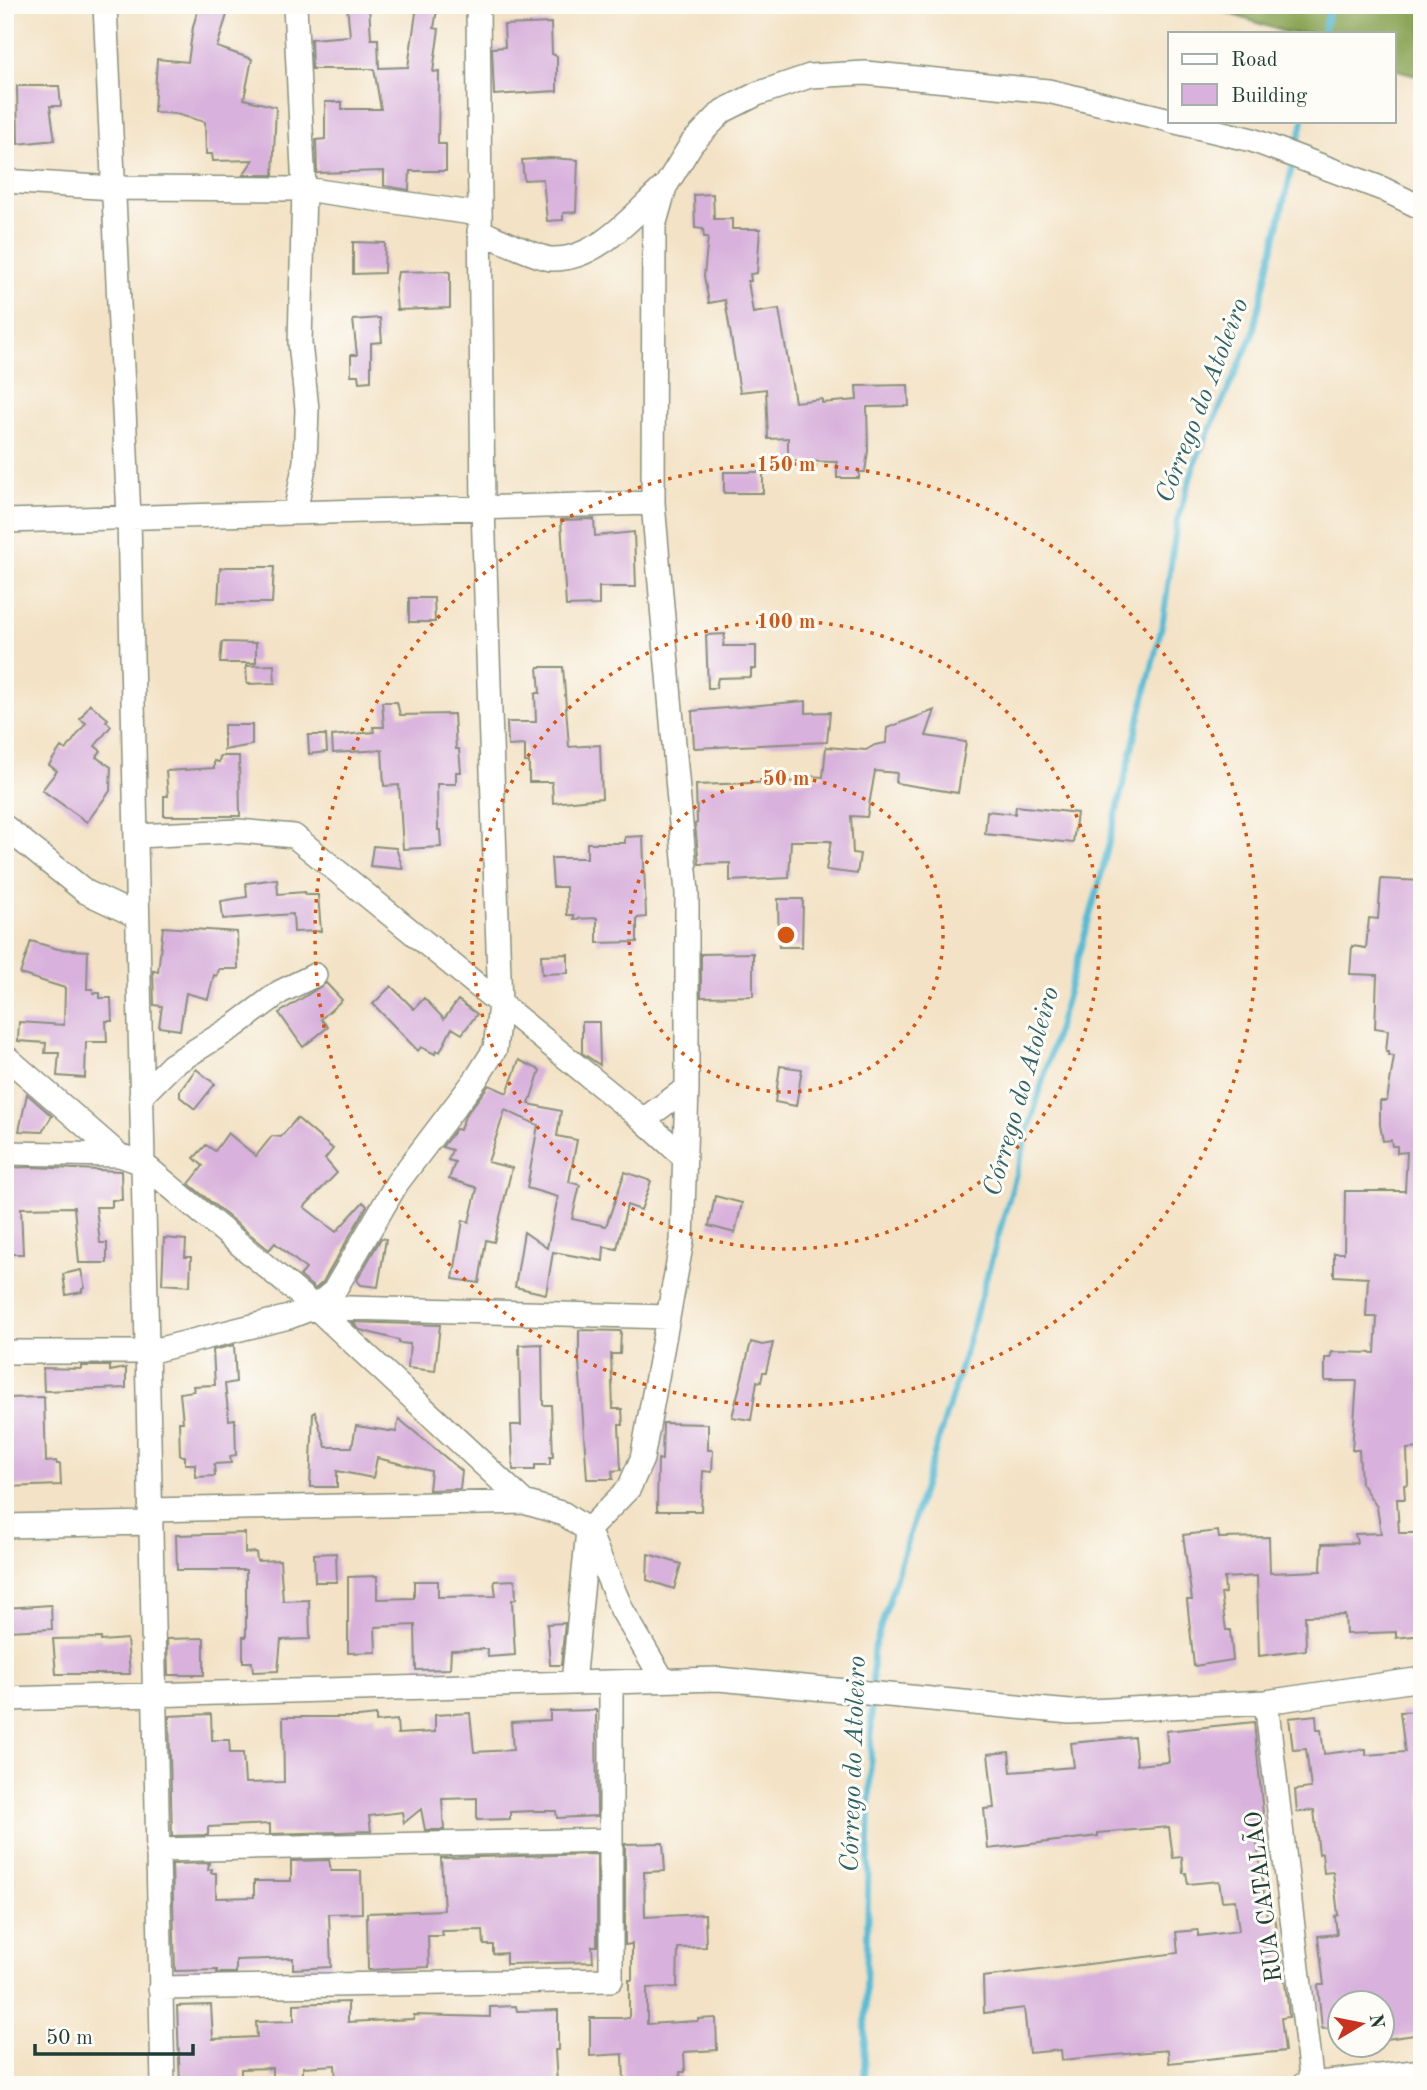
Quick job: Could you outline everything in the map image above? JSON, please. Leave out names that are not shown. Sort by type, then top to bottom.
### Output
[{"type":"street","points":[[104,5],[129,517],[163,2085]]},
{"type":"street","points":[[295,5],[304,189],[300,343],[307,409],[305,462],[295,513]]},
{"type":"street","points":[[5,1352],[148,1352],[289,1317],[315,1307],[334,1291],[397,1183],[477,1079],[495,1049],[500,1005],[483,508],[478,5]]},
{"type":"street","points":[[573,1683],[588,1530],[629,1488],[642,1459],[682,1241],[687,1087],[687,893],[653,503],[654,226],[665,187],[691,143],[723,111],[757,94],[810,76],[865,73],[1048,91],[1168,119]]},
{"type":"street","points":[[1179,122],[1252,140],[1383,189],[1422,208]]},
{"type":"street","points":[[5,181],[113,188],[304,189],[479,223],[550,259],[580,254],[608,238],[665,187]]},
{"type":"street","points":[[5,521],[653,503]]},
{"type":"street","points":[[5,827],[86,892],[137,916]]},
{"type":"street","points":[[136,836],[238,831],[294,836],[643,1120],[684,1157]]},
{"type":"street","points":[[141,1096],[172,1065],[236,1025],[281,992],[315,975]]},
{"type":"street","points":[[5,1056],[119,1154],[142,1163],[315,1307],[524,1502]]},
{"type":"street","points":[[643,1120],[687,1087]]},
{"type":"street","points":[[5,1153],[119,1154]]},
{"type":"street","points":[[315,1307],[668,1317]]},
{"type":"street","points":[[5,1526],[150,1517],[524,1502],[564,1514],[588,1530],[622,1610],[663,1681]]},
{"type":"street","points":[[5,1699],[718,1679],[1070,1712],[1266,1702],[1422,1679]]},
{"type":"street","points":[[160,1988],[611,1980],[611,1682]]},
{"type":"street","name":"RUA CATALÃO","points":[[1266,1702],[1309,2084]]},
{"type":"street","points":[[157,1850],[611,1840]]},
{"type":"street","points":[[1309,2084],[1422,2071]]},
{"type":"green space","points":[[1204,5],[1422,5],[1422,77],[1396,70],[1396,32],[1284,32]]},
{"type":"building","points":[[199,5],[230,5],[217,47],[252,59],[244,99],[276,107],[273,175],[243,175],[253,160],[213,161],[212,154],[206,154],[205,122],[176,114],[154,112],[157,59],[188,62]]},
{"type":"building","points":[[347,5],[369,5],[371,39],[378,39],[379,68],[408,67],[417,6],[437,10],[434,28],[439,29],[433,72],[439,71],[438,144],[446,144],[446,171],[410,171],[409,190],[384,186],[384,171],[317,173],[316,140],[325,139],[325,102],[342,102],[342,109],[381,109],[374,69],[312,69],[311,39],[350,36]]},
{"type":"building","points":[[551,23],[552,54],[557,56],[557,91],[494,95],[492,48],[505,47],[504,25]]},
{"type":"building","points":[[17,86],[59,86],[61,106],[50,106],[55,140],[18,144]]},
{"type":"building","points":[[522,160],[578,160],[576,212],[563,213],[563,220],[547,221],[543,179],[524,180]]},
{"type":"building","points":[[713,194],[714,219],[732,219],[732,229],[760,229],[757,273],[750,274],[751,281],[748,281],[753,313],[779,309],[795,402],[822,399],[822,403],[857,400],[856,386],[908,385],[909,406],[867,407],[868,451],[865,472],[859,472],[859,478],[837,478],[837,462],[788,461],[788,438],[768,439],[766,389],[740,392],[725,300],[709,303],[704,276],[708,237],[704,237],[703,229],[695,228],[694,195]]},
{"type":"building","points":[[353,242],[385,243],[384,273],[353,274]]},
{"type":"building","points":[[398,272],[450,272],[450,308],[397,310],[395,288]]},
{"type":"building","points":[[380,318],[382,342],[371,343],[371,381],[359,382],[358,375],[351,375],[351,355],[357,355],[353,320]]},
{"type":"building","points":[[724,472],[763,472],[763,493],[724,493]]},
{"type":"building","points":[[594,519],[595,536],[634,532],[636,587],[599,587],[599,605],[566,606],[561,520]]},
{"type":"building","points":[[274,567],[272,603],[218,603],[220,568]]},
{"type":"building","points":[[409,598],[434,598],[435,622],[409,622]]},
{"type":"building","points":[[725,634],[723,646],[756,646],[756,669],[751,669],[751,677],[718,678],[716,688],[708,688],[706,635]]},
{"type":"building","points":[[222,642],[256,643],[256,663],[220,663]]},
{"type":"building","points":[[274,665],[275,683],[247,684],[246,666]]},
{"type":"building","points":[[538,667],[563,667],[569,747],[600,745],[602,798],[553,803],[552,782],[529,782],[529,762],[525,762],[525,745],[508,746],[507,722],[536,722],[535,693],[540,693]]},
{"type":"building","points":[[806,701],[806,713],[830,712],[827,742],[694,748],[692,711]]},
{"type":"building","points":[[382,702],[397,702],[400,715],[454,714],[456,749],[459,749],[461,772],[456,772],[456,784],[437,784],[441,847],[403,849],[399,785],[384,786],[382,750],[333,753],[332,736],[374,732],[373,727],[384,727]]},
{"type":"building","points":[[90,704],[108,719],[106,721],[111,726],[95,746],[101,751],[96,757],[111,767],[110,791],[87,822],[42,790],[57,771],[49,765],[61,747],[66,750],[86,723],[80,719]]},
{"type":"building","points":[[935,710],[926,736],[966,742],[958,793],[896,783],[897,773],[875,771],[867,817],[851,816],[853,853],[860,854],[857,874],[826,870],[831,841],[791,841],[789,878],[730,881],[730,863],[699,864],[695,824],[696,785],[808,781],[809,776],[823,777],[826,747],[866,750],[886,743],[887,728]]},
{"type":"building","points":[[224,725],[252,725],[252,745],[224,750]]},
{"type":"building","points":[[308,735],[326,735],[327,752],[309,754]]},
{"type":"building","points":[[220,756],[239,756],[240,816],[164,816],[164,796],[168,796],[166,771],[214,768],[214,761],[219,762]]},
{"type":"building","points":[[1016,806],[1077,813],[1073,843],[985,834],[987,811],[1015,814]]},
{"type":"building","points":[[643,836],[646,917],[637,918],[637,942],[597,943],[597,918],[574,919],[574,915],[567,915],[566,887],[553,887],[551,858],[587,858],[587,843],[625,843],[625,837]]},
{"type":"building","points":[[373,846],[396,848],[403,869],[370,866]]},
{"type":"building","points":[[277,879],[278,894],[305,892],[305,895],[318,895],[321,931],[294,932],[293,914],[223,919],[221,901],[247,897],[246,883]]},
{"type":"building","points":[[1381,879],[1422,881],[1422,1448],[1407,1449],[1408,1484],[1404,1485],[1405,1499],[1397,1499],[1399,1533],[1422,1533],[1422,1635],[1396,1638],[1396,1632],[1346,1634],[1345,1615],[1305,1616],[1306,1650],[1259,1656],[1257,1576],[1224,1578],[1225,1593],[1221,1594],[1226,1630],[1230,1630],[1233,1660],[1194,1666],[1187,1600],[1192,1600],[1183,1535],[1218,1531],[1219,1538],[1269,1537],[1270,1573],[1321,1571],[1322,1544],[1357,1543],[1355,1534],[1381,1533],[1377,1507],[1361,1483],[1359,1450],[1352,1450],[1357,1381],[1325,1381],[1325,1358],[1330,1358],[1332,1352],[1375,1353],[1377,1317],[1366,1317],[1368,1278],[1334,1276],[1334,1253],[1344,1253],[1345,1191],[1405,1191],[1407,1152],[1397,1153],[1397,1146],[1392,1146],[1391,1140],[1383,1141],[1380,1125],[1380,1101],[1387,1101],[1394,1056],[1386,1052],[1388,1030],[1375,1028],[1377,975],[1350,974],[1352,946],[1366,948],[1369,918],[1378,919]]},
{"type":"building","points":[[778,899],[803,899],[802,947],[779,947]]},
{"type":"building","points":[[163,927],[237,932],[238,969],[219,969],[217,976],[214,975],[208,999],[186,993],[180,1030],[159,1027],[162,1006],[154,1005],[153,970],[158,972]]},
{"type":"building","points":[[31,941],[58,949],[88,951],[87,989],[100,993],[100,998],[111,998],[112,1021],[106,1021],[107,1042],[86,1042],[85,1078],[57,1076],[59,1053],[45,1053],[46,1043],[18,1041],[19,1022],[64,1025],[65,988],[20,974]]},
{"type":"building","points":[[753,953],[753,996],[701,997],[701,954]]},
{"type":"building","points":[[568,954],[568,973],[542,974],[541,955]]},
{"type":"building","points":[[326,983],[342,1000],[321,1019],[328,1027],[303,1047],[279,1013]]},
{"type":"building","points":[[391,986],[414,1009],[424,998],[444,1019],[458,1000],[477,1014],[462,1034],[452,1028],[440,1052],[436,1050],[435,1054],[421,1047],[418,1051],[373,1004]]},
{"type":"building","points":[[582,1022],[599,1022],[600,1065],[582,1053]]},
{"type":"building","points":[[519,1060],[540,1070],[529,1104],[561,1111],[557,1136],[577,1140],[569,1182],[580,1185],[572,1219],[606,1226],[625,1172],[651,1181],[641,1210],[627,1205],[617,1249],[604,1247],[603,1261],[553,1252],[546,1294],[515,1287],[524,1232],[547,1248],[558,1197],[527,1188],[538,1125],[505,1110],[488,1162],[512,1168],[494,1242],[486,1240],[479,1283],[453,1279],[463,1220],[469,1222],[477,1189],[449,1179],[455,1162],[448,1160],[452,1150],[442,1147],[456,1129],[460,1130],[465,1116],[489,1085],[507,1093]]},
{"type":"building","points":[[780,1066],[802,1069],[796,1106],[775,1102]]},
{"type":"building","points":[[196,1069],[215,1084],[195,1109],[180,1097],[180,1091]]},
{"type":"building","points":[[27,1094],[52,1116],[42,1132],[19,1131]]},
{"type":"building","points":[[297,1118],[333,1149],[325,1159],[337,1173],[304,1207],[336,1232],[363,1202],[367,1206],[323,1282],[315,1289],[300,1276],[306,1269],[275,1243],[269,1250],[189,1184],[203,1166],[194,1158],[206,1145],[215,1151],[228,1133],[256,1156],[272,1136],[281,1137]]},
{"type":"building","points":[[5,1168],[121,1171],[122,1200],[112,1200],[112,1207],[96,1207],[100,1243],[107,1243],[107,1263],[79,1263],[74,1207],[21,1208],[23,1254],[5,1254]]},
{"type":"building","points":[[715,1196],[742,1203],[735,1233],[709,1226]]},
{"type":"building","points":[[164,1238],[186,1240],[185,1257],[191,1257],[190,1286],[162,1284]]},
{"type":"building","points":[[381,1238],[386,1239],[378,1287],[361,1285],[357,1280]]},
{"type":"building","points":[[81,1270],[85,1288],[82,1292],[66,1295],[63,1274]]},
{"type":"building","points":[[352,1322],[440,1325],[435,1371],[408,1368],[410,1344],[360,1330]]},
{"type":"building","points":[[579,1330],[621,1331],[620,1354],[611,1354],[613,1409],[622,1409],[623,1425],[619,1425],[621,1470],[612,1471],[613,1479],[587,1479]]},
{"type":"building","points":[[751,1342],[762,1345],[773,1343],[766,1372],[763,1372],[761,1382],[757,1381],[751,1420],[732,1417]]},
{"type":"building","points":[[542,1344],[543,1405],[551,1405],[553,1457],[550,1457],[550,1465],[535,1465],[535,1470],[513,1470],[511,1425],[521,1425],[519,1345]]},
{"type":"building","points":[[234,1345],[236,1382],[225,1384],[229,1420],[235,1419],[236,1455],[230,1456],[231,1463],[214,1464],[215,1476],[195,1477],[195,1464],[185,1464],[185,1456],[180,1456],[179,1422],[183,1422],[180,1393],[194,1391],[193,1386],[215,1385],[213,1350]]},
{"type":"building","points":[[81,1366],[110,1366],[110,1371],[126,1368],[126,1388],[44,1391],[43,1368],[81,1369]]},
{"type":"building","points":[[44,1397],[46,1462],[56,1461],[60,1464],[61,1485],[5,1487],[5,1398]]},
{"type":"building","points":[[315,1412],[326,1447],[352,1447],[356,1426],[396,1432],[399,1419],[462,1471],[460,1489],[429,1490],[431,1471],[377,1458],[373,1478],[337,1471],[337,1487],[310,1487]]},
{"type":"building","points":[[663,1423],[708,1424],[708,1450],[713,1450],[712,1472],[703,1471],[701,1511],[657,1511],[658,1459],[662,1460]]},
{"type":"building","points":[[245,1533],[245,1553],[256,1552],[257,1561],[280,1560],[283,1601],[309,1600],[310,1639],[281,1640],[278,1671],[253,1672],[252,1662],[243,1662],[243,1637],[246,1637],[246,1570],[177,1570],[176,1535]]},
{"type":"building","points":[[336,1553],[337,1582],[315,1582],[314,1554]]},
{"type":"building","points":[[648,1554],[681,1564],[674,1589],[647,1580]]},
{"type":"building","points":[[377,1576],[377,1599],[414,1598],[414,1581],[438,1581],[438,1597],[496,1596],[494,1581],[515,1580],[516,1599],[512,1600],[515,1655],[488,1657],[487,1649],[451,1650],[450,1669],[416,1670],[415,1625],[375,1627],[376,1652],[348,1653],[348,1577]]},
{"type":"building","points":[[51,1605],[52,1629],[5,1631],[5,1608]]},
{"type":"building","points":[[565,1623],[561,1665],[550,1665],[547,1624]]},
{"type":"building","points":[[101,1638],[101,1641],[127,1639],[130,1674],[56,1674],[53,1639]]},
{"type":"building","points":[[204,1638],[204,1675],[168,1675],[167,1639]]},
{"type":"building","points":[[596,1710],[597,1816],[557,1818],[556,1811],[533,1811],[510,1812],[510,1819],[477,1820],[477,1798],[442,1799],[444,1830],[425,1830],[421,1809],[404,1823],[402,1812],[369,1816],[371,1831],[270,1834],[270,1824],[208,1827],[208,1835],[172,1836],[169,1716],[211,1714],[212,1740],[229,1740],[230,1753],[243,1753],[245,1783],[284,1782],[283,1717],[376,1715],[376,1722],[397,1720],[398,1734],[435,1732],[435,1715],[470,1713],[474,1752],[513,1750],[511,1722],[550,1720],[550,1711]]},
{"type":"building","points":[[1422,1711],[1422,2034],[1396,2038],[1396,1988],[1326,1988],[1326,2029],[1322,2029],[1318,1985],[1324,1985],[1318,1936],[1337,1934],[1335,1916],[1338,1915],[1333,1872],[1324,1873],[1322,1853],[1319,1854],[1314,1810],[1297,1812],[1295,1790],[1311,1788],[1306,1749],[1293,1750],[1289,1718],[1316,1715],[1324,1754],[1366,1749],[1366,1755],[1405,1752],[1400,1712]]},
{"type":"building","points":[[1254,1722],[1265,1834],[1256,1836],[1267,1917],[1275,1916],[1287,1997],[1289,2017],[1281,2018],[1285,2051],[1169,2063],[1168,2050],[1062,2060],[1061,2050],[1029,2053],[1024,2008],[984,2013],[983,1977],[1178,1953],[1176,1932],[1198,1930],[1198,1936],[1239,1931],[1235,1900],[1222,1901],[1219,1881],[1188,1884],[1186,1873],[1183,1873],[1182,1857],[1173,1858],[1169,1827],[1098,1833],[1098,1836],[988,1849],[984,1809],[994,1808],[988,1754],[1009,1752],[1011,1772],[1074,1767],[1071,1743],[1134,1737],[1137,1765],[1169,1762],[1166,1731]]},
{"type":"building","points":[[663,1843],[665,1871],[644,1872],[645,1917],[705,1914],[706,1947],[678,1948],[677,1987],[647,1988],[647,2024],[716,2018],[717,2050],[684,2052],[685,2072],[680,2072],[681,2082],[624,2085],[623,2054],[590,2056],[590,2018],[629,2018],[632,1944],[625,1945],[625,1844]]},
{"type":"building","points":[[597,1854],[597,1946],[592,1946],[593,1962],[506,1964],[506,1953],[493,1954],[493,1945],[484,1945],[483,1930],[442,1931],[443,1936],[428,1936],[429,1967],[368,1970],[367,1913],[444,1910],[441,1858]]},
{"type":"building","points":[[329,1860],[331,1871],[361,1871],[362,1913],[329,1914],[331,1967],[293,1969],[293,1958],[236,1960],[236,1973],[217,1973],[217,1970],[175,1971],[172,1864],[209,1863],[208,1870],[212,1869],[211,1873],[216,1873],[216,1898],[254,1897],[254,1881],[291,1881],[291,1861]]},
{"type":"building","points":[[348,2002],[348,2022],[414,2019],[414,2015],[490,2017],[490,2007],[516,2006],[517,2011],[558,2010],[558,2050],[555,2050],[557,2085],[336,2085],[335,2065],[303,2067],[303,2077],[272,2078],[272,2068],[241,2069],[241,2084],[180,2085],[177,2006],[211,2005],[213,2039],[257,2037],[256,2022],[294,2021],[294,2004]]},
{"type":"waterway","name":"Córrego do Atoleiro","points":[[1323,32],[1330,5]]},
{"type":"waterway","name":"Córrego do Atoleiro","points":[[872,1687],[873,1652],[960,1370],[1099,884],[1163,621],[1177,521],[1196,460],[1252,337],[1303,122]]},
{"type":"waterway","name":"Córrego do Atoleiro","points":[[864,2085],[872,1698]]}]
